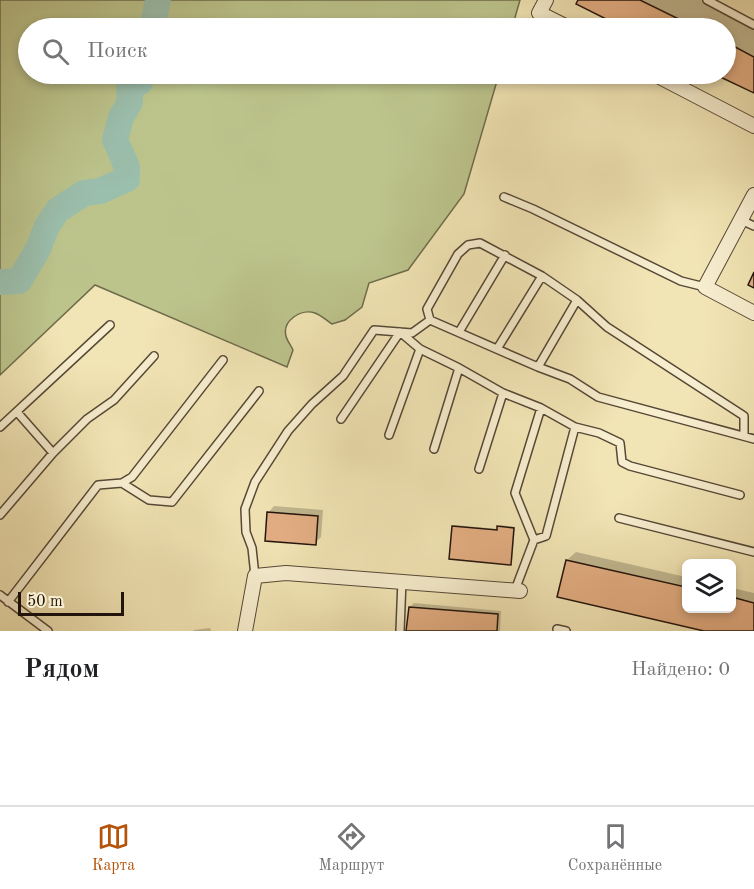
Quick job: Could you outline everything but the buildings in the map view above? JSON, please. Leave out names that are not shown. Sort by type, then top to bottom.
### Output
[{"type":"street","points":[[546,0],[539,13],[549,18]]},
{"type":"street","points":[[673,84],[754,126]]},
{"type":"street","points":[[754,195],[705,287],[754,313]]},
{"type":"street","points":[[245,631],[255,576],[286,573],[518,590]]},
{"type":"lane","points":[[707,0],[754,25]]},
{"type":"lane","points":[[504,197],[681,281],[705,287]]},
{"type":"lane","points":[[741,220],[754,226]]},
{"type":"lane","points":[[430,320],[427,309],[458,254],[468,245],[480,243],[542,276],[577,300],[607,327],[744,416],[744,436]]},
{"type":"lane","points":[[459,332],[505,255]]},
{"type":"lane","points":[[497,349],[542,276]]},
{"type":"lane","points":[[538,367],[577,300]]},
{"type":"lane","points":[[430,320],[570,379],[598,397],[754,439]]},
{"type":"lane","points":[[255,576],[252,548],[246,532],[245,509],[255,482],[288,431],[312,404],[343,376],[374,330],[412,333],[430,320]]},
{"type":"lane","points":[[0,427],[110,325]]},
{"type":"lane","points":[[400,332],[420,349],[503,393],[541,408],[574,427],[599,433],[620,443],[622,462],[630,466],[740,495]]},
{"type":"lane","points":[[341,419],[400,332]]},
{"type":"lane","points":[[388,435],[420,349]]},
{"type":"lane","points":[[0,515],[53,453],[87,419],[114,400],[154,356]]},
{"type":"lane","points":[[8,602],[98,485],[122,483],[132,477],[223,360]]},
{"type":"lane","points":[[434,449],[459,368]]},
{"type":"lane","points":[[122,483],[149,500],[172,502],[259,392]]},
{"type":"lane","points":[[479,469],[503,393]]},
{"type":"lane","points":[[518,590],[534,540],[515,493],[541,408]]},
{"type":"lane","points":[[17,412],[53,453]]},
{"type":"lane","points":[[534,540],[546,536],[574,427]]},
{"type":"lane","points":[[619,518],[754,552]]},
{"type":"lane","points":[[400,631],[402,580]]},
{"type":"lane","points":[[0,595],[37,629],[48,631]]},
{"type":"lane","points":[[557,629],[566,631]]},
{"type":"green space","points":[[0,0],[520,0],[515,18],[18,18],[18,84],[496,84],[464,194],[408,270],[369,283],[362,307],[345,320],[332,324],[310,312],[294,317],[286,330],[287,340],[293,350],[287,367],[95,285],[0,375]]},
{"type":"waterway","points":[[154,18],[158,0]]},
{"type":"waterway","points":[[0,282],[19,281],[38,249],[47,226],[58,210],[84,193],[100,191],[127,179],[127,167],[115,140],[121,117],[130,102],[129,88],[136,84]]}]
